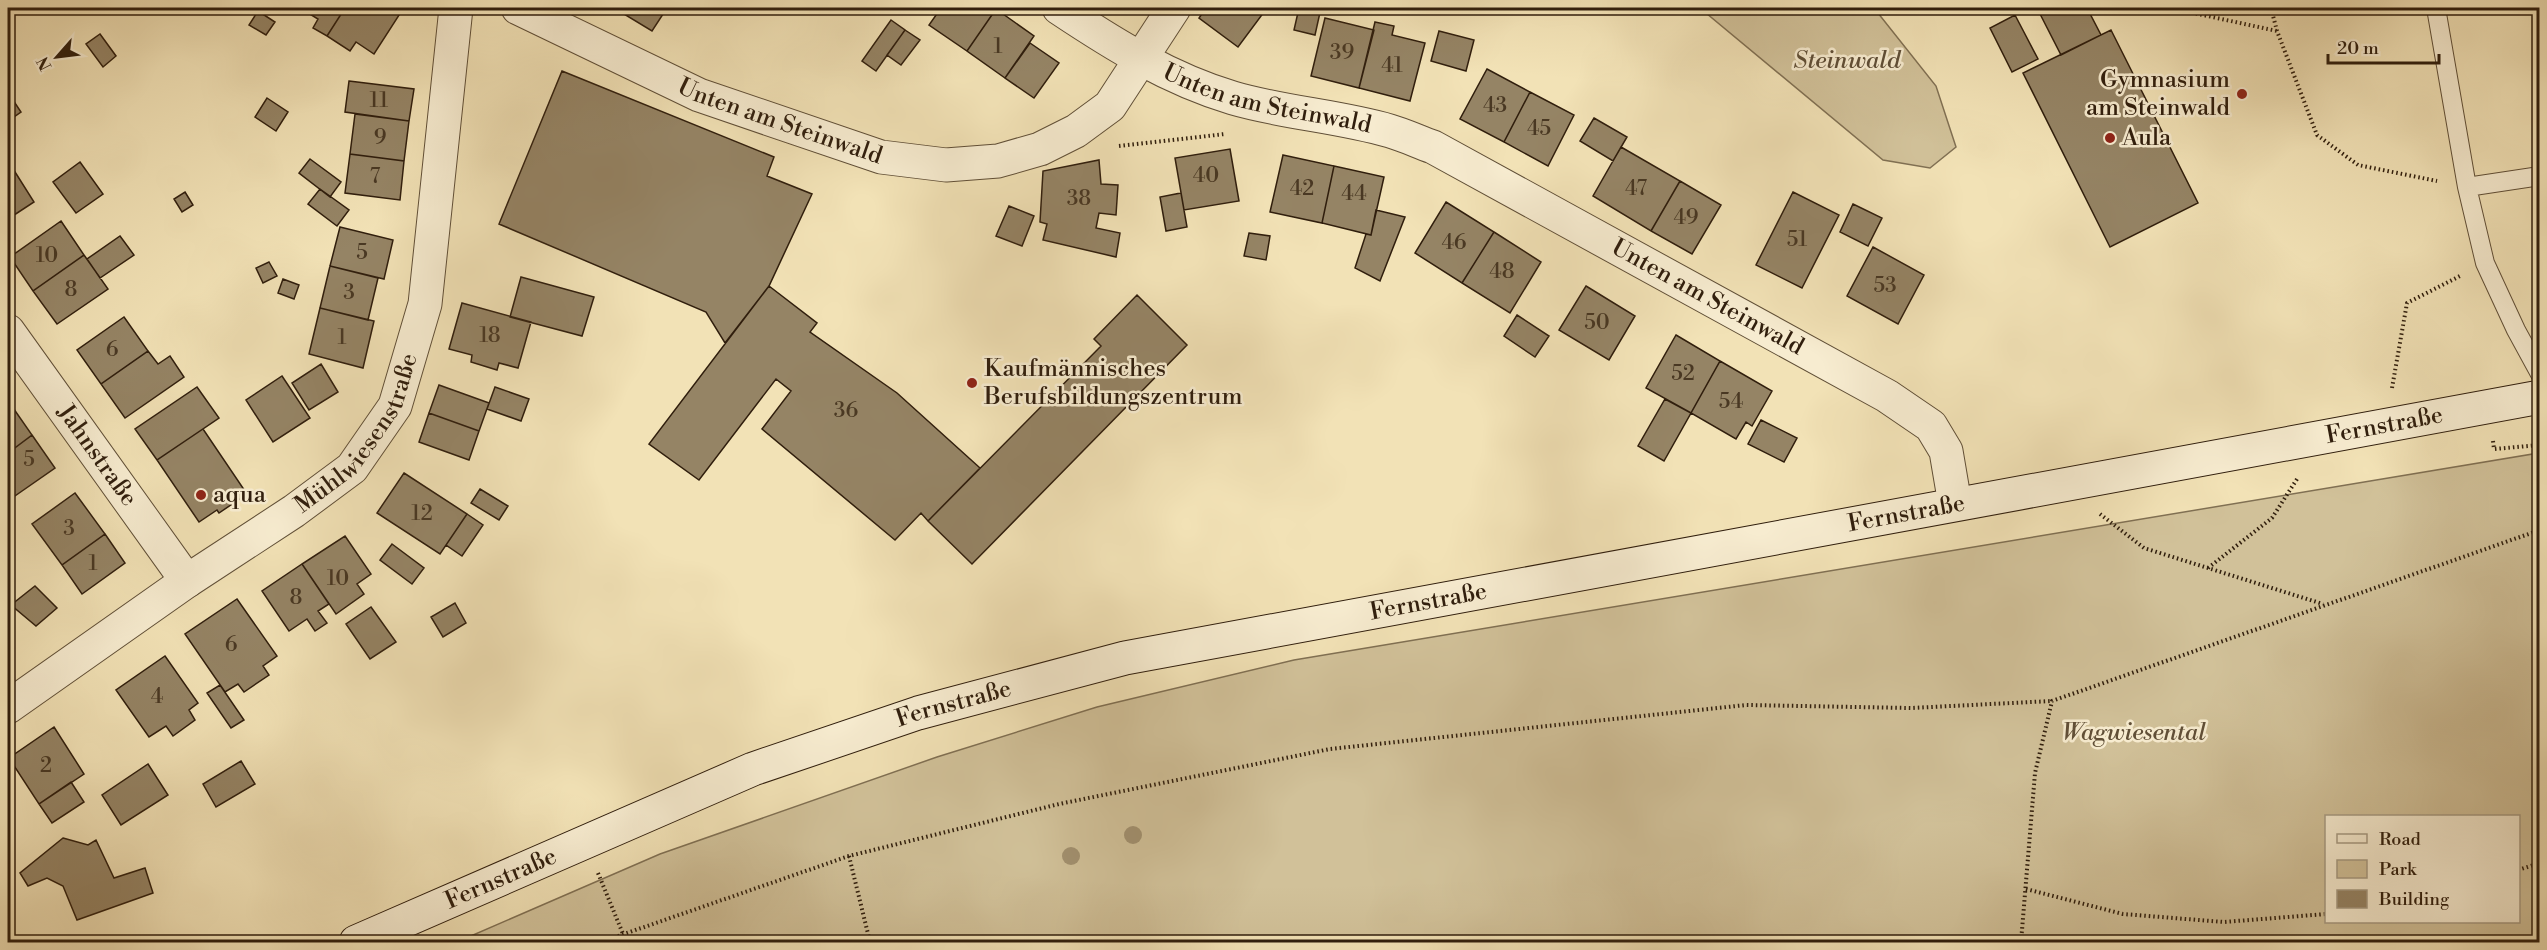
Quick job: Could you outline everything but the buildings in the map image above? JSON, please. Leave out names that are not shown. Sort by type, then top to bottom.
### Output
[{"type":"street","name":"Mühlwiesenstraße","points":[[8,707],[187,581],[294,512],[352,468],[395,406],[425,304],[456,8]]},
{"type":"street","name":"Unten am Steinwald","points":[[518,8],[699,95],[881,157],[946,165],[998,161],[1040,149],[1076,131],[1110,106],[1141,59],[1190,82],[1232,97],[1282,110],[1390,131],[1433,147],[1866,385],[1922,420],[1931,426],[1946,451],[1955,504]]},
{"type":"street","points":[[1059,8],[1112,44],[1141,59],[1174,8]]},
{"type":"street","name":"Jahnstraße","points":[[8,331],[187,581]]},
{"type":"street","name":"Fernstraße","points":[[356,942],[753,769],[918,713],[1125,658],[2540,397]]},
{"type":"lane","points":[[2436,8],[2467,187],[2485,263],[2516,330],[2540,374]]},
{"type":"lane","points":[[2467,187],[2540,176]]},
{"type":"path","points":[[2184,8],[2189,12],[2277,32]]},
{"type":"path","points":[[2271,8],[2277,32],[2317,135],[2358,165],[2467,187]]},
{"type":"path","points":[[1114,146],[1230,133]]},
{"type":"path","points":[[2385,424],[2407,303],[2485,263]]},
{"type":"path","points":[[2208,568],[2272,518],[2324,438]]},
{"type":"path","points":[[2087,482],[2100,515],[2144,548],[2324,605]]},
{"type":"path","points":[[601,942],[849,856],[1059,804],[1330,749],[1746,705],[1911,708],[2052,701],[2540,530]]},
{"type":"path","points":[[2021,942],[2035,773],[2052,701]]},
{"type":"path","points":[[586,843],[623,934]]},
{"type":"path","points":[[849,856],[870,942]]},
{"type":"path","points":[[2520,869],[2540,863]]},
{"type":"path","points":[[2026,889],[2123,914],[2224,922],[2325,914]]},
{"type":"green space","name":"Steinwald","points":[[1700,8],[1874,8],[1936,86],[1956,147],[1930,168],[1883,160]]},
{"type":"green space","name":"Wagwiesental","points":[[2539,453],[2539,942],[457,942],[660,854],[937,757],[1097,707],[1294,660]]},
{"type":"place","name":"Gymnasium am Steinwald","points":[[2242,94]]},
{"type":"place","name":"Aula","points":[[2110,138]]},
{"type":"place","name":"Kaufmännisches Berufsbildungszentrum","points":[[972,383]]},
{"type":"place","name":"aqua","points":[[201,495]]}]
